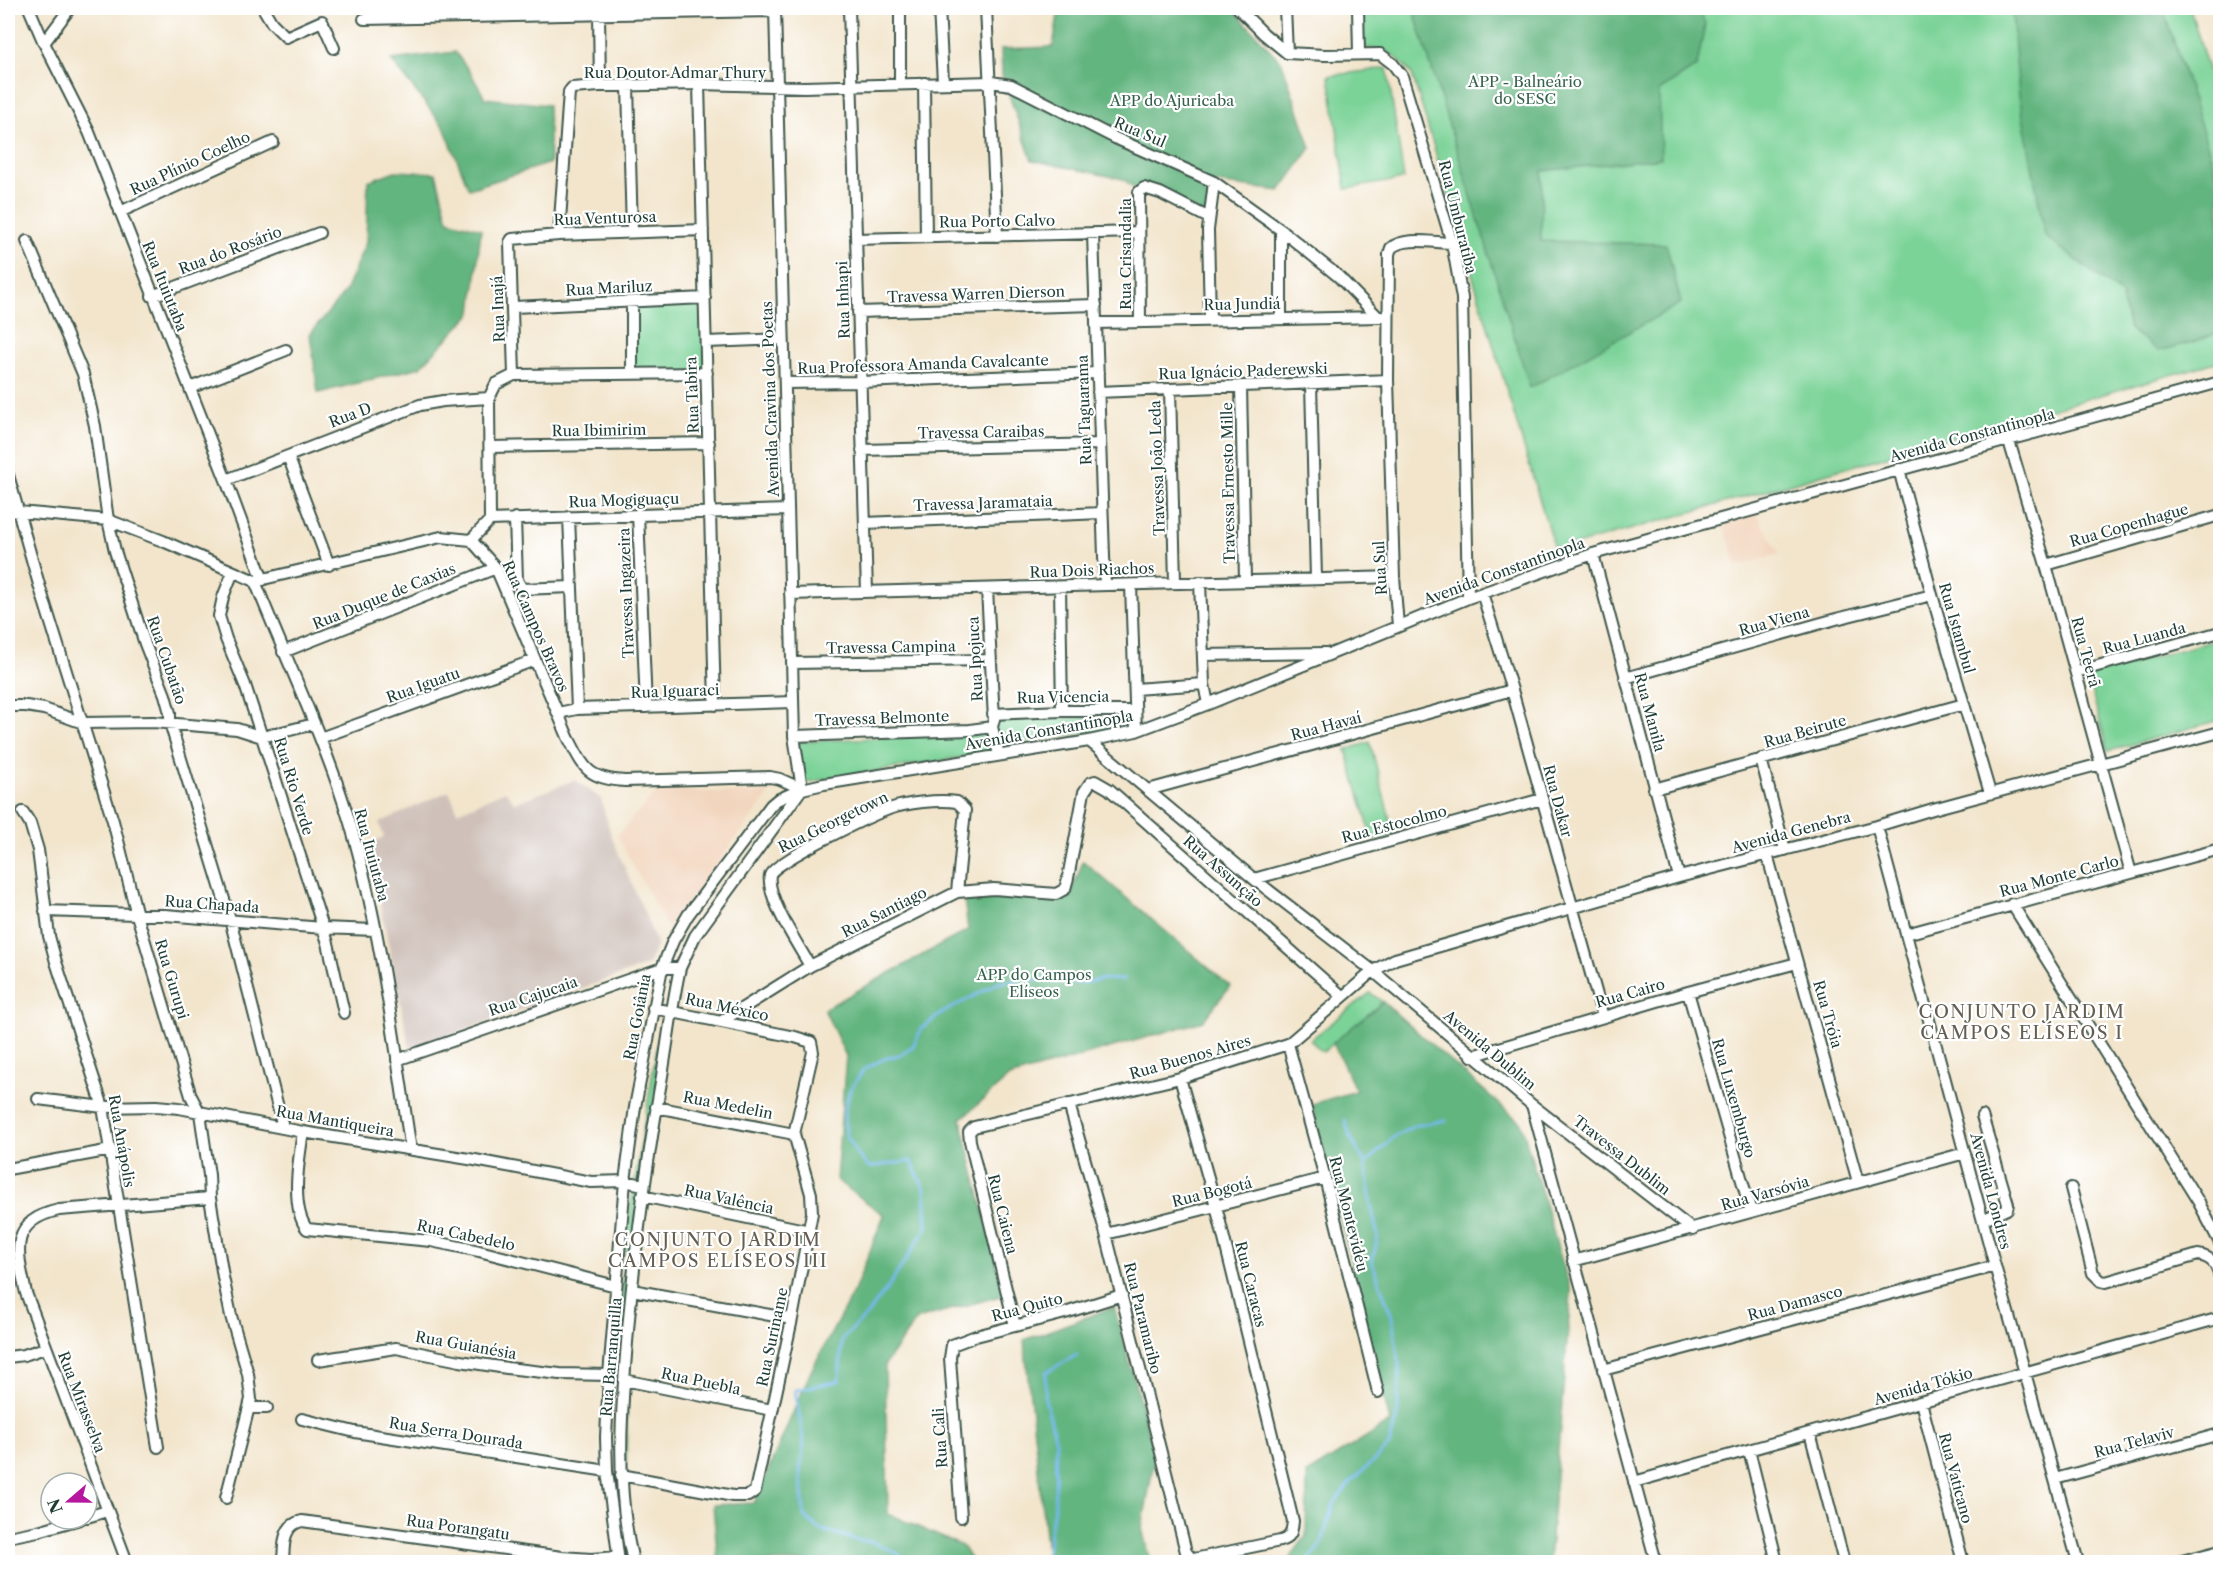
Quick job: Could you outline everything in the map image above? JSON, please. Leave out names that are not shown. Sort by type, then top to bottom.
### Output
[{"type":"street","name":"Rua Ituiutaba","points":[[29,8],[89,132],[190,388],[226,480],[283,652],[320,738],[350,824],[375,930],[411,1150]]},
{"type":"street","points":[[44,43],[70,8]]},
{"type":"street","points":[[263,8],[286,37],[322,21],[334,48]]},
{"type":"street","name":"Rua Inhapi","points":[[849,8],[867,592]]},
{"type":"street","points":[[900,8],[900,84]]},
{"type":"street","points":[[939,8],[943,82]]},
{"type":"street","points":[[986,8],[997,236]]},
{"type":"street","points":[[1238,8],[1287,53]]},
{"type":"street","points":[[1285,8],[1287,53]]},
{"type":"street","points":[[1358,8],[1359,53]]},
{"type":"street","points":[[364,18],[526,11],[599,14],[775,9]]},
{"type":"street","name":"Avenida Cravina dos Poetas","points":[[775,9],[794,736],[802,789]]},
{"type":"street","points":[[599,14],[600,86]]},
{"type":"street","name":"Rua Umburatiba","points":[[1287,53],[1380,54],[1393,64],[1402,76],[1452,243],[1462,298],[1468,598]]},
{"type":"street","name":"Rua Sul","points":[[776,86],[852,86],[943,82],[991,82],[1011,85],[1106,134],[1214,182],[1281,230],[1338,276],[1383,317]]},
{"type":"street","points":[[924,83],[926,237]]},
{"type":"street","name":"Rua Doutor Admar Thury","points":[[560,235],[569,92],[575,88],[600,86],[699,84],[776,86]]},
{"type":"street","name":"Rua Tabira","points":[[699,84],[715,705]]},
{"type":"street","points":[[628,86],[632,232]]},
{"type":"street","name":"Rua Plínio Coelho","points":[[120,212],[273,142]]},
{"type":"street","points":[[1210,320],[1209,218],[1214,182]]},
{"type":"street","name":"Rua Crisandalia","points":[[1140,322],[1138,192],[1144,188],[1160,193],[1209,218]]},
{"type":"street","name":"Rua Venturosa","points":[[510,242],[514,238],[560,235],[703,230]]},
{"type":"street","points":[[1281,230],[1281,318]]},
{"type":"street","name":"Rua Porto Calvo","points":[[856,239],[1138,232]]},
{"type":"street","name":"Rua do Rosário","points":[[152,296],[319,233]]},
{"type":"street","name":"Rua Taguarama","points":[[1093,234],[1105,585]]},
{"type":"street","name":"Rua Cubatão","points":[[27,241],[83,374],[95,426],[108,520],[123,580],[165,695],[170,723],[230,920],[283,1127]]},
{"type":"street","name":"Rua Inajá","points":[[510,242],[514,307],[514,375]]},
{"type":"street","name":"Rua Sul","points":[[1398,626],[1394,577],[1388,380],[1383,317],[1389,262],[1391,248],[1398,243],[1452,243]]},
{"type":"street","name":"Rua Mariluz","points":[[514,307],[705,298]]},
{"type":"street","points":[[632,302],[632,374]]},
{"type":"street","name":"Travessa Warren Dierson","points":[[858,312],[1096,305]]},
{"type":"street","name":"Rua Jundiá","points":[[1096,323],[1383,317]]},
{"type":"street","points":[[706,342],[783,339]]},
{"type":"street","points":[[190,388],[286,350]]},
{"type":"street","points":[[13,511],[108,520],[259,581],[441,537],[471,540],[490,520],[489,398],[496,384],[514,375],[707,373]]},
{"type":"street","name":"Rua Professora Amanda Cavalcante","points":[[785,382],[860,382],[1098,373]]},
{"type":"street","name":"Rua Ignácio Paderewski","points":[[1098,392],[1388,380]]},
{"type":"street","name":"Avenida Constantinopla","points":[[802,789],[1089,741],[1136,731],[1468,598],[1593,554],[2220,382]]},
{"type":"street","points":[[1311,384],[1316,578]]},
{"type":"street","name":"Travessa Ernesto Mille","points":[[1241,386],[1245,580]]},
{"type":"street","name":"Travessa João Leda","points":[[1170,389],[1175,582]]},
{"type":"street","name":"Rua D","points":[[226,480],[420,405],[489,398]]},
{"type":"street","name":"Rua Teerã","points":[[2009,441],[2046,565],[2131,873]]},
{"type":"street","name":"Rua Ibimirim","points":[[490,447],[709,443]]},
{"type":"street","name":"Travessa Caraibas","points":[[862,450],[1100,444]]},
{"type":"street","points":[[288,456],[329,565]]},
{"type":"street","name":"Rua Istambul","points":[[1899,470],[1932,595],[1990,794]]},
{"type":"street","name":"Rua Gurupi","points":[[8,475],[13,511],[83,723],[191,1096],[200,1113],[210,1198],[231,1316],[248,1374],[252,1399],[226,1498]]},
{"type":"street","name":"Rua Mogiguaçu","points":[[490,520],[788,510]]},
{"type":"street","name":"Travessa Jaramataia","points":[[865,523],[1102,513]]},
{"type":"street","name":"Travessa Ingazeira","points":[[638,514],[646,707]]},
{"type":"street","name":"Rua Copenhague","points":[[2046,565],[2220,515]]},
{"type":"street","points":[[569,517],[576,708]]},
{"type":"street","points":[[515,518],[517,580],[522,589],[571,586]]},
{"type":"street","name":"Rua Campos Bravos","points":[[471,540],[495,568],[558,713],[586,768],[600,778],[625,781],[770,777],[802,789]]},
{"type":"street","name":"Rua Manila","points":[[1593,554],[1679,877]]},
{"type":"street","name":"Rua Duque de Caxias","points":[[283,652],[495,568]]},
{"type":"street","name":"Rua Rio Verde","points":[[233,572],[219,615],[245,685],[323,928],[340,988],[344,1013]]},
{"type":"street","name":"Rua Dois Riachos","points":[[790,594],[1394,577]]},
{"type":"street","points":[[1200,582],[1204,684],[1208,704]]},
{"type":"street","points":[[1131,585],[1136,731]]},
{"type":"street","points":[[1060,587],[1062,711]]},
{"type":"street","name":"Rua Ipojuca","points":[[987,589],[992,727],[999,755]]},
{"type":"street","name":"Rua Dakar","points":[[1482,593],[1512,690],[1603,1017]]},
{"type":"street","name":"Rua Viena","points":[[1625,678],[1836,619],[1932,595]]},
{"type":"street","name":"Rua Luanda","points":[[2076,672],[2220,632]]},
{"type":"street","points":[[1203,655],[1332,653]]},
{"type":"street","name":"Rua Iguatu","points":[[320,738],[536,660]]},
{"type":"street","name":"Travessa Campina","points":[[792,663],[990,660]]},
{"type":"street","points":[[1135,689],[1204,684]]},
{"type":"street","name":"Rua Havaí","points":[[1148,790],[1512,690]]},
{"type":"street","name":"Rua Iguaraci","points":[[558,713],[576,708],[793,702]]},
{"type":"street","name":"Rua Beirute","points":[[1654,789],[1964,704]]},
{"type":"street","points":[[8,706],[44,709],[83,723],[170,723],[237,729],[262,737],[314,724]]},
{"type":"street","name":"Rua Vicencia","points":[[993,714],[1134,711]]},
{"type":"street","name":"Travessa Belmonte","points":[[794,736],[970,730],[992,727]]},
{"type":"street","name":"Avenida Genebra","points":[[1373,971],[1395,959],[1679,877],[1877,826],[2220,732]]},
{"type":"street","name":"Avenida Dublim","points":[[1089,741],[1254,879],[1373,971],[1532,1105],[1656,1563]]},
{"type":"street","points":[[1761,759],[1785,850]]},
{"type":"street","name":"Rua Assunção","points":[[1084,792],[1092,781],[1100,782],[1342,996]]},
{"type":"street","points":[[672,1011],[680,968],[695,936],[802,789]]},
{"type":"street","name":"Rua Goiânia","points":[[618,1556],[607,1471],[609,1375],[625,1181],[635,1107],[662,968],[673,940],[688,915],[766,813],[777,800],[802,789]]},
{"type":"street","name":"Rua Santiago","points":[[722,1021],[810,966],[957,892],[994,889],[1056,894],[1065,889],[1084,792]]},
{"type":"street","name":"Rua Estocolmo","points":[[1254,879],[1542,800]]},
{"type":"street","name":"Rua Georgetown","points":[[810,966],[773,895],[770,878],[774,868],[817,844],[890,808],[916,803],[953,801],[963,806],[965,810],[957,892]]},
{"type":"street","name":"Rua Anápolis","points":[[23,812],[30,823],[38,850],[49,936],[56,962],[103,1107],[158,1447]]},
{"type":"street","name":"Avenida Londres","points":[[1877,826],[1995,1266],[2079,1563]]},
{"type":"street","name":"Rua Monte Carlo","points":[[1906,934],[2220,849]]},
{"type":"street","name":"Rua Tróia","points":[[1767,854],[1858,1182]]},
{"type":"street","points":[[2012,904],[2198,1201],[2220,1243]]},
{"type":"street","name":"Rua Chapada","points":[[45,911],[375,930]]},
{"type":"street","name":"Rua Cairo","points":[[1472,1056],[1688,992],[1797,963]]},
{"type":"street","name":"Rua Cajucaia","points":[[398,1060],[662,968],[680,968]]},
{"type":"street","name":"Rua Buenos Aires","points":[[991,1122],[1180,1078],[1288,1044],[1373,971]]},
{"type":"street","name":"Rua Luxemburgo","points":[[1688,992],[1751,1212]]},
{"type":"street","name":"Rua México","points":[[653,1008],[795,1037]]},
{"type":"street","name":"Rua Barranquilla","points":[[633,1563],[621,1475],[620,1435],[642,1190],[672,1011]]},
{"type":"street","name":"Rua Suriname","points":[[621,1475],[733,1496],[752,1495],[755,1491],[812,1213],[811,1194],[794,1134],[813,1048],[809,1041],[795,1037]]},
{"type":"street","name":"Rua Montevidéu","points":[[1288,1044],[1325,1178],[1378,1392]]},
{"type":"street","name":"Rua Caracas","points":[[1180,1078],[1216,1206],[1293,1521],[1292,1532],[1285,1540],[1194,1559],[1186,1552],[1183,1542]]},
{"type":"street","name":"Rua Mantiqueira","points":[[38,1099],[103,1107],[156,1106],[591,1182],[625,1181],[642,1190]]},
{"type":"street","name":"Rua Paramaribo","points":[[1069,1104],[1122,1295],[1183,1542]]},
{"type":"street","name":"Travessa Dublim","points":[[1532,1105],[1693,1230]]},
{"type":"street","name":"Rua Medelin","points":[[656,1107],[794,1134]]},
{"type":"street","points":[[1982,1116],[2008,1204],[2007,1209],[1984,1219]]},
{"type":"street","name":"Rua Caiena","points":[[991,1122],[974,1127],[970,1130],[969,1136],[1015,1326]]},
{"type":"street","name":"Rua Cabedelo","points":[[303,1132],[297,1179],[300,1217],[307,1229],[431,1241],[616,1286]]},
{"type":"street","points":[[8,1169],[111,1150]]},
{"type":"street","name":"Rua Varsóvia","points":[[1573,1262],[1965,1153]]},
{"type":"street","name":"Rua Bogotá","points":[[1106,1234],[1325,1178]]},
{"type":"street","points":[[2071,1188],[2094,1273],[2101,1281],[2106,1282],[2198,1255],[2207,1256],[2213,1260],[2220,1277]]},
{"type":"street","name":"Rua Valência","points":[[642,1190],[810,1231]]},
{"type":"street","points":[[119,1205],[210,1198]]},
{"type":"street","name":"Rua Mirasselva","points":[[119,1205],[46,1213],[24,1227],[19,1250],[26,1293],[127,1563]]},
{"type":"street","points":[[620,1237],[636,1239]]},
{"type":"street","name":"Rua Damasco","points":[[1603,1370],[1995,1266]]},
{"type":"street","points":[[632,1290],[792,1319]]},
{"type":"street","name":"Rua Quito","points":[[950,1358],[952,1345],[957,1342],[1122,1295]]},
{"type":"street","name":"Avenida Tókio","points":[[1634,1482],[2220,1318]]},
{"type":"street","points":[[8,1357],[24,1355],[45,1348]]},
{"type":"street","name":"Rua Guianésia","points":[[318,1360],[396,1348],[507,1368],[560,1374],[609,1375]]},
{"type":"street","name":"Rua Cali","points":[[950,1358],[961,1517]]},
{"type":"street","name":"Rua Puebla","points":[[624,1380],[772,1410]]},
{"type":"street","name":"Rua Vaticano","points":[[1921,1402],[1963,1563]]},
{"type":"street","points":[[249,1408],[267,1408]]},
{"type":"street","name":"Rua Serra Dourada","points":[[302,1419],[355,1432],[607,1471]]},
{"type":"street","points":[[1810,1433],[1844,1563]]},
{"type":"street","name":"Rua Telaviv","points":[[2055,1479],[2220,1434]]},
{"type":"street","points":[[1749,1450],[1777,1563]]},
{"type":"street","points":[[99,1513],[107,1511]]},
{"type":"street","name":"Rua Porangatu","points":[[283,1563],[286,1531],[295,1522],[309,1521],[562,1557],[591,1559],[618,1556],[629,1545]]},
{"type":"street","points":[[8,1537],[39,1531]]},
{"type":"street","points":[[2178,1563],[2220,1551]]},
{"type":"shaded area","points":[[1752,506],[1780,554],[1737,566],[1720,514]]},
{"type":"shaded area","points":[[575,780],[601,799],[612,838],[657,945],[648,965],[410,1049],[368,845],[384,837],[379,823],[449,791],[458,812],[505,791],[515,803]]},
{"type":"shaded area","points":[[658,791],[770,793],[668,929],[617,835]]},
{"type":"green space","name":"APP do Ajuricaba","points":[[1059,8],[1232,8],[1282,63],[1311,148],[1280,191],[1215,183],[1209,218],[1160,193],[1139,192],[1123,179],[1032,160],[1002,75],[1001,49],[1053,47]]},
{"type":"green space","points":[[1358,8],[2190,8],[2220,110],[2220,361],[1555,551],[1412,74],[1384,50],[1359,48]]},
{"type":"green space","name":"APP - Balneário do SESC","points":[[1413,8],[1699,8],[1705,24],[1697,66],[1659,91],[1661,158],[1542,171],[1541,241],[1666,244],[1681,303],[1530,388]]},
{"type":"green space","points":[[2015,8],[2163,8],[2220,185],[2220,332],[2159,351],[2129,329],[2121,294],[2045,236],[2019,95],[2012,13]]},
{"type":"green space","points":[[455,52],[485,98],[548,105],[550,163],[469,189],[444,127],[391,60]]},
{"type":"green space","points":[[1387,68],[1404,179],[1346,189],[1329,76]]},
{"type":"green space","points":[[395,171],[436,173],[448,220],[481,229],[472,313],[420,367],[318,393],[310,334],[345,292],[366,242],[368,181]]},
{"type":"green space","points":[[705,298],[707,373],[632,374],[632,302]]},
{"type":"green space","points":[[2220,639],[2220,720],[2108,751],[2087,675]]},
{"type":"green space","points":[[1127,717],[1127,726],[995,747],[995,752],[796,784],[796,742],[992,732],[991,718]]},
{"type":"green space","points":[[1370,742],[1394,835],[1373,841],[1346,750]]},
{"type":"green space","name":"APP do Campos Elíseos","points":[[1083,861],[1230,986],[1203,1021],[1009,1077],[961,1119],[1004,1295],[917,1319],[885,1364],[888,1514],[962,1546],[972,1562],[718,1562],[713,1505],[754,1503],[811,1371],[855,1289],[884,1215],[836,1180],[846,1056],[824,1009],[968,930],[964,898],[1069,899]]},
{"type":"green space","points":[[1370,993],[1383,1002],[1323,1052],[1310,1040]]},
{"type":"green space","points":[[1383,1002],[1521,1123],[1571,1292],[1549,1562],[1287,1562],[1306,1536],[1307,1474],[1390,1422],[1312,1104],[1356,1091],[1333,1043]]},
{"type":"green space","points":[[667,1027],[637,1205],[627,1393],[626,1486],[633,1562],[627,1562],[619,1488],[623,1394],[621,1296],[631,1204],[660,1028]]},
{"type":"green space","points":[[1114,1307],[1155,1456],[1142,1528],[1150,1562],[1048,1562],[1024,1340]]},
{"type":"waterway","points":[[906,1562],[897,1553],[872,1542],[819,1529],[804,1516],[800,1469],[804,1444],[795,1390],[839,1381],[842,1339],[865,1317],[887,1289],[927,1227],[925,1190],[911,1161],[868,1167],[855,1151],[846,1134],[844,1112],[850,1090],[864,1069],[884,1059],[903,1054],[913,1046],[922,1028],[942,1013],[998,983],[1022,979],[1084,983],[1102,979],[1124,980]]},
{"type":"waterway","points":[[1306,1562],[1321,1545],[1333,1505],[1349,1484],[1389,1446],[1398,1412],[1399,1363],[1392,1317],[1372,1262],[1378,1236],[1365,1163],[1350,1137],[1345,1120]]},
{"type":"waterway","points":[[1366,1163],[1394,1137],[1414,1126],[1446,1120]]},
{"type":"waterway","points":[[1042,1562],[1047,1552],[1055,1501],[1056,1441],[1045,1398],[1046,1372],[1077,1355]]},
{"type":"district","name":"CONJUNTO JARDIM CAMPOS ELÍSEOS I","points":[[2022,1022]]},
{"type":"district","name":"CONJUNTO JARDIM CAMPOS ELÍSEOS III","points":[[718,1250]]}]
